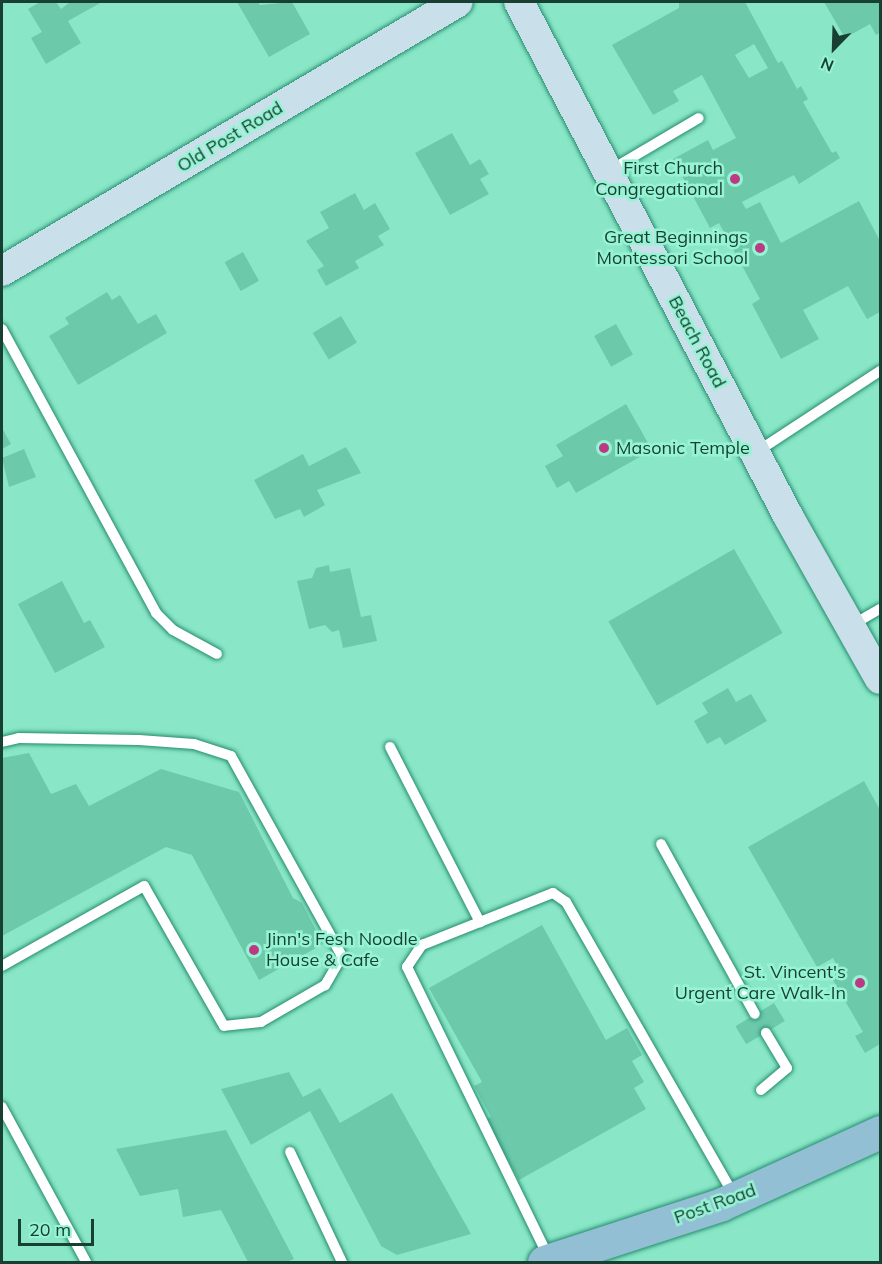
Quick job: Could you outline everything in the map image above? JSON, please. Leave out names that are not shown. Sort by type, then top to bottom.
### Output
[{"type":"main road","name":"Post Road","points":[[547,1262],[736,1198],[880,1132]]},
{"type":"street","name":"Old Post Road","points":[[2,271],[458,2]]},
{"type":"street","name":"Beach Road","points":[[519,2],[606,173],[755,453],[880,679]]},
{"type":"lane","points":[[606,173],[699,118]]},
{"type":"lane","points":[[2,329],[156,613],[173,630],[217,654]]},
{"type":"lane","points":[[755,453],[880,371]]},
{"type":"lane","points":[[849,626],[880,609]]},
{"type":"lane","points":[[2,742],[19,738],[139,740],[194,744],[231,756],[342,956],[325,985],[261,1022],[224,1026],[144,886],[2,966]]},
{"type":"lane","points":[[390,747],[480,922]]},
{"type":"lane","points":[[661,844],[755,1014]]},
{"type":"lane","points":[[547,1262],[406,967],[422,945],[553,893],[566,902],[736,1198]]},
{"type":"lane","points":[[761,1090],[787,1068],[766,1032]]},
{"type":"lane","points":[[2,1107],[86,1263]]},
{"type":"lane","points":[[290,1152],[342,1263]]},
{"type":"building","points":[[40,2],[56,2],[61,9],[70,2],[102,2],[68,21],[81,43],[46,64],[31,38],[42,32],[28,9]]},
{"type":"building","points":[[237,2],[258,2],[260,5],[292,2],[310,34],[269,57]]},
{"type":"building","name":"First Church Congregational","points":[[679,2],[745,2],[778,63],[782,61],[797,89],[801,86],[808,99],[803,102],[832,153],[836,151],[840,158],[799,184],[794,175],[742,202],[746,209],[760,202],[781,243],[859,201],[880,241],[880,312],[867,319],[848,286],[803,310],[819,339],[781,359],[752,304],[760,299],[719,223],[710,228],[673,159],[708,140],[713,150],[736,138],[702,75],[673,91],[679,101],[653,115],[612,45],[679,8]],"holes":[[[754,44],[768,68],[749,78],[735,55]]]},
{"type":"building","points":[[824,2],[880,2],[880,33],[876,35],[870,24],[845,38]]},
{"type":"building","points":[[452,133],[470,165],[480,159],[489,174],[480,179],[489,194],[450,215],[415,153]]},
{"type":"building","points":[[355,193],[364,210],[375,203],[390,229],[378,236],[384,245],[355,261],[359,268],[326,286],[317,270],[324,266],[306,241],[329,228],[320,212]]},
{"type":"building","points":[[243,252],[259,281],[241,291],[225,262]]},
{"type":"building","points":[[107,292],[112,300],[120,295],[138,324],[156,314],[167,333],[78,385],[49,336],[69,324],[65,318]]},
{"type":"building","points":[[341,316],[357,343],[329,360],[313,333]]},
{"type":"building","points":[[616,324],[633,355],[611,367],[594,336]]},
{"type":"building","name":"Masonic Temple","points":[[626,404],[652,450],[576,493],[569,481],[557,488],[545,466],[563,456],[556,445]]},
{"type":"building","points":[[2,428],[11,444],[2,449]]},
{"type":"building","points":[[346,447],[361,473],[317,490],[325,505],[304,517],[300,509],[275,519],[254,480],[303,454],[309,466]]},
{"type":"building","points":[[24,449],[36,477],[9,487],[2,458]]},
{"type":"building","points":[[734,549],[783,633],[657,706],[608,622]]},
{"type":"building","points":[[329,565],[330,572],[350,568],[361,617],[371,615],[377,641],[343,648],[339,630],[332,632],[325,625],[309,629],[297,581],[312,578],[316,568]]},
{"type":"building","points":[[62,581],[84,623],[90,620],[105,647],[55,673],[18,604]]},
{"type":"building","points":[[728,688],[736,702],[751,694],[767,721],[725,745],[720,737],[707,744],[694,721],[708,713],[702,703]]},
{"type":"building","points":[[29,753],[51,794],[76,784],[89,806],[161,769],[239,792],[293,898],[302,903],[323,944],[259,980],[192,855],[166,847],[2,936],[2,758]]},
{"type":"building","points":[[864,781],[880,810],[880,1044],[865,1053],[855,1036],[863,1032],[830,975],[839,970],[833,958],[817,967],[748,847]]},
{"type":"building","points":[[542,925],[606,1040],[627,1028],[642,1055],[632,1061],[644,1082],[634,1088],[646,1109],[519,1180],[485,1120],[491,1117],[474,1086],[482,1082],[429,988]]},
{"type":"building","points":[[774,1003],[785,1021],[746,1044],[735,1026]]},
{"type":"building","points":[[289,1072],[303,1097],[320,1088],[340,1123],[392,1093],[471,1234],[397,1255],[381,1246],[310,1111],[251,1145],[221,1089]]},
{"type":"building","points":[[226,1130],[294,1259],[287,1262],[248,1262],[221,1210],[183,1217],[178,1189],[140,1196],[116,1149]]},
{"type":"place","name":"First Church Congregational","points":[[735,179]]},
{"type":"place","name":"Great Beginnings Montessori School","points":[[760,248]]},
{"type":"place","name":"Masonic Temple","points":[[604,448]]},
{"type":"place","name":"Jinn's Fesh Noodle House & Cafe","points":[[254,950]]},
{"type":"place","name":"St. Vincent's Urgent Care Walk-In","points":[[860,983]]}]
